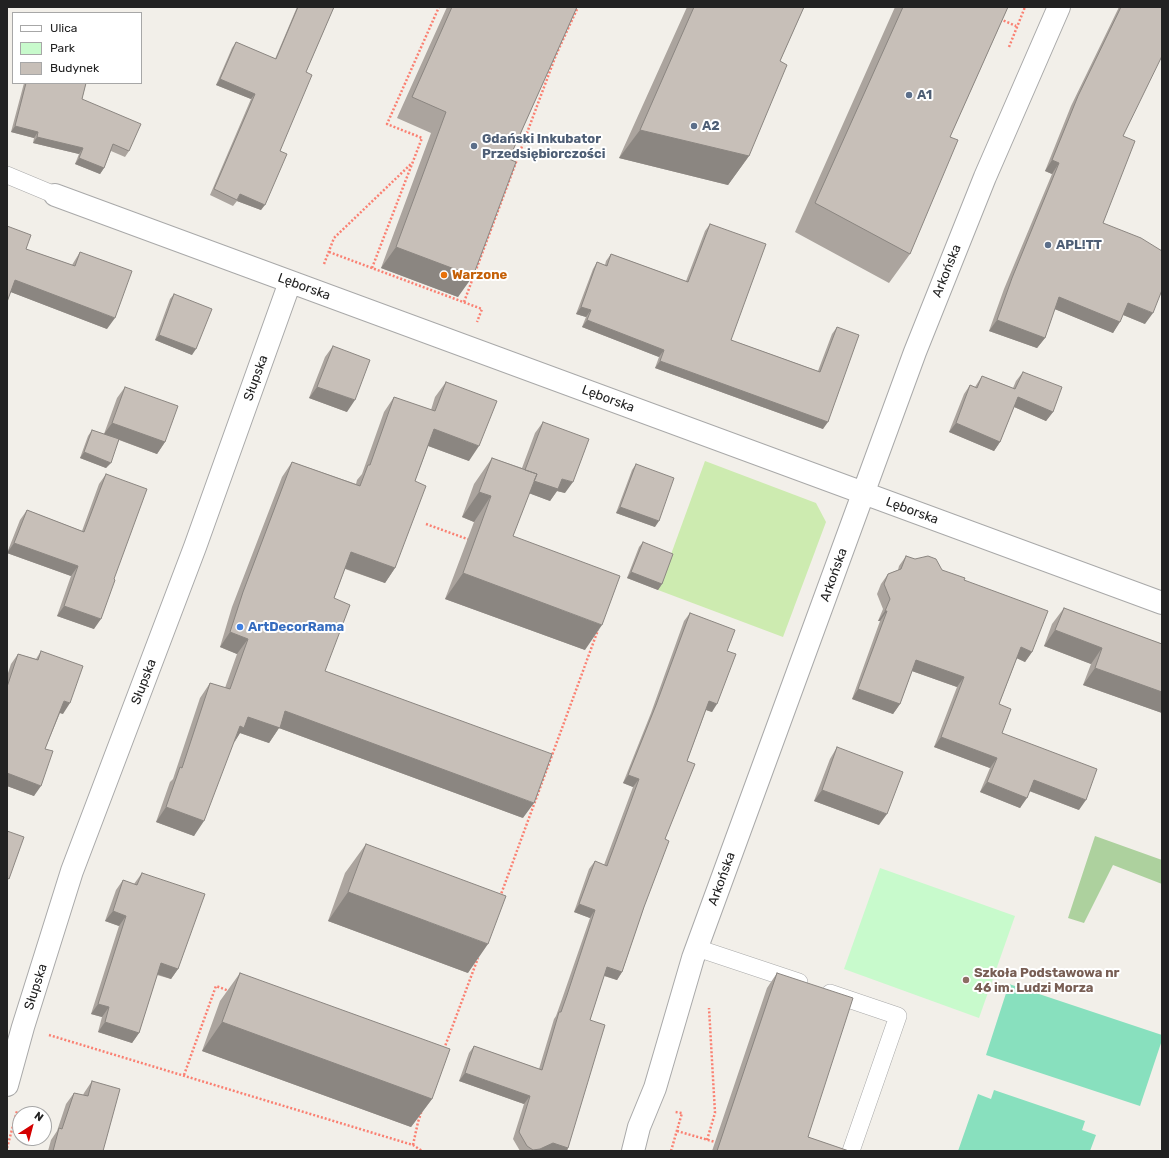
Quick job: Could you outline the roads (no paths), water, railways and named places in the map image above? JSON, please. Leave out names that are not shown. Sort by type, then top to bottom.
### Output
[{"type":"street","name":"Arkońska","points":[[633,1151],[639,1127],[655,1088],[697,948],[916,352],[985,177],[1059,7]]},
{"type":"street","name":"Lęborska","points":[[55,195],[1162,603]]},
{"type":"street","name":"Słupska","points":[[7,1085],[23,1027],[72,871],[195,547],[290,282]]},
{"type":"lane","points":[[7,176],[55,195]]},
{"type":"lane","points":[[697,948],[898,1016],[851,1151]]},
{"type":"place","name":"A1","points":[[909,95]]},
{"type":"place","name":"A2","points":[[694,126]]},
{"type":"place","name":"Gdański Inkubator Przedsiębiorczości","points":[[474,146]]},
{"type":"place","name":"APL!TT","points":[[1048,245]]},
{"type":"place","name":"Warzone","points":[[444,275]]},
{"type":"place","name":"ArtDecorRama","points":[[240,627]]},
{"type":"place","name":"Szkoła Podstawowa nr 46 im. Ludzi Morza","points":[[966,980]]}]
